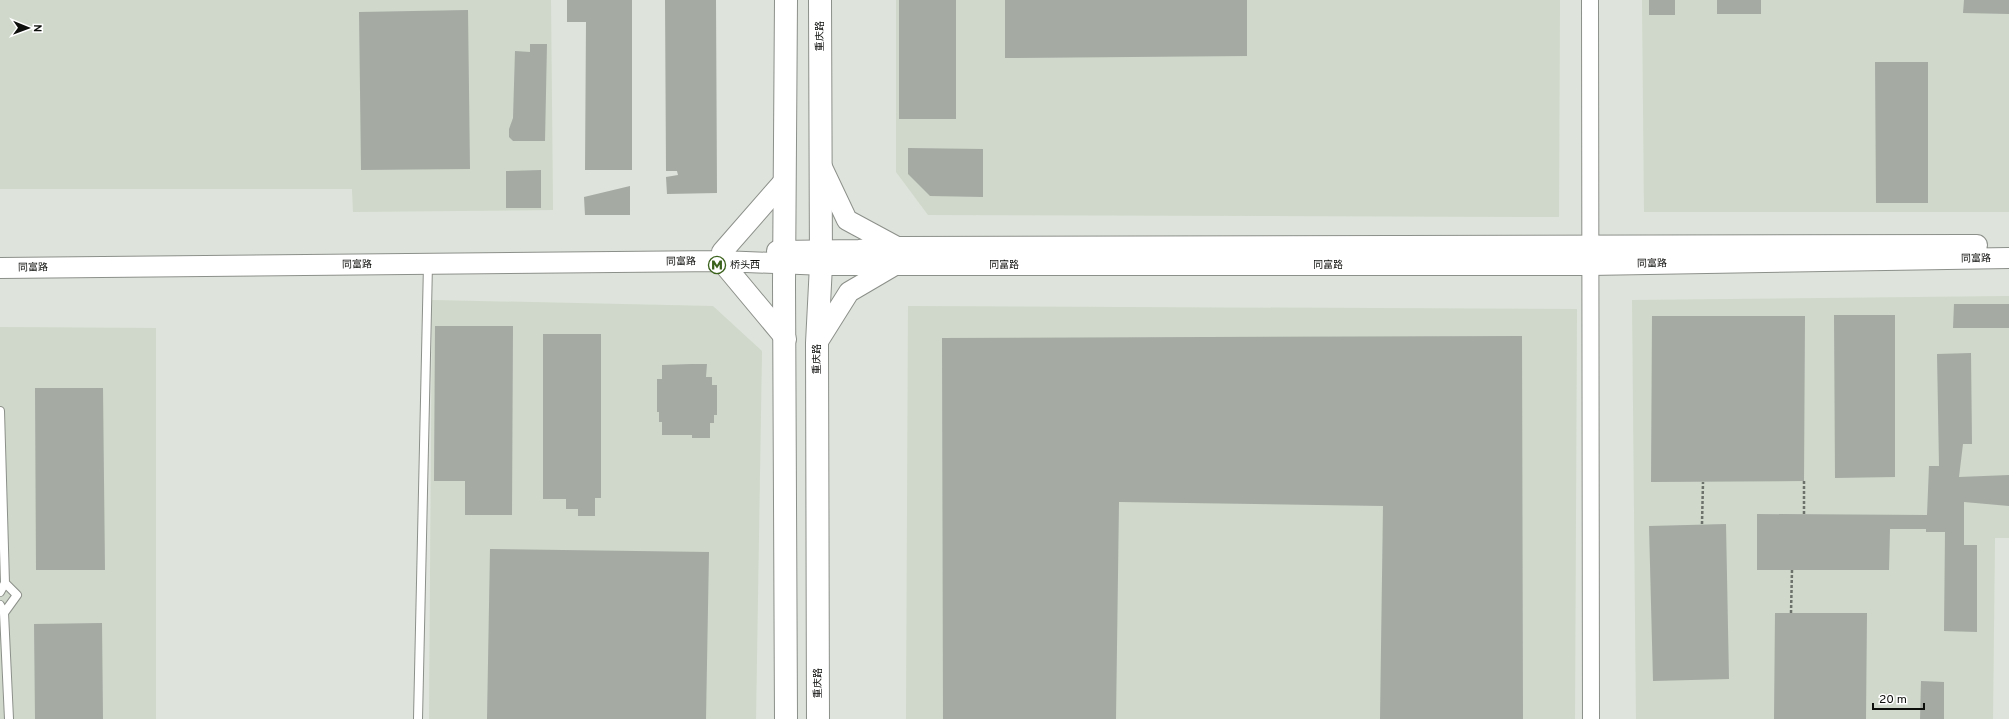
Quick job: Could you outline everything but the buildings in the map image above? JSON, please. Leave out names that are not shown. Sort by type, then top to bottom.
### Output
[{"type":"main road","points":[[786,0],[784,257],[786,339],[786,719]]},
{"type":"main road","name":"重庆路","points":[[818,719],[817,343],[820,258],[820,0]]},
{"type":"street","points":[[1590,0],[1591,719]]},
{"type":"street","points":[[817,343],[849,292],[896,256],[847,220],[819,162]]},
{"type":"street","points":[[785,180],[722,256],[786,339]]},
{"type":"street","name":"同富路","points":[[1590,256],[2009,245]]},
{"type":"street","name":"同富路","points":[[0,256],[722,256],[820,258],[896,256],[1590,256],[2009,258]]},
{"type":"street","name":"同富路","points":[[0,269],[428,264],[722,256]]},
{"type":"lane","points":[[418,719],[428,264]]},
{"type":"lane","points":[[0,411],[5,583],[0,592]]},
{"type":"lane","points":[[4,613],[17,595],[5,583]]},
{"type":"lane","points":[[0,605],[4,613],[9,719]]},
{"type":"path","points":[[1804,481],[1804,514]]},
{"type":"path","points":[[1702,482],[1702,524]]},
{"type":"path","points":[[1791,613],[1792,570]]},
{"type":"shaded area","points":[[0,0],[551,0],[553,210],[353,212],[352,189],[0,189]]},
{"type":"shaded area","points":[[896,0],[1560,0],[1559,217],[928,215],[896,172]]},
{"type":"shaded area","points":[[1642,0],[2009,0],[2009,212],[1644,212]]},
{"type":"shaded area","points":[[2009,296],[2009,538],[1995,538],[1993,719],[1636,719],[1632,300]]},
{"type":"shaded area","points":[[432,300],[713,306],[762,351],[756,719],[429,719]]},
{"type":"shaded area","points":[[908,306],[1577,309],[1575,719],[906,719]]},
{"type":"shaded area","points":[[0,327],[156,328],[156,719],[0,719]]},
{"type":"place","name":"桥头西","points":[[717,265]]}]
